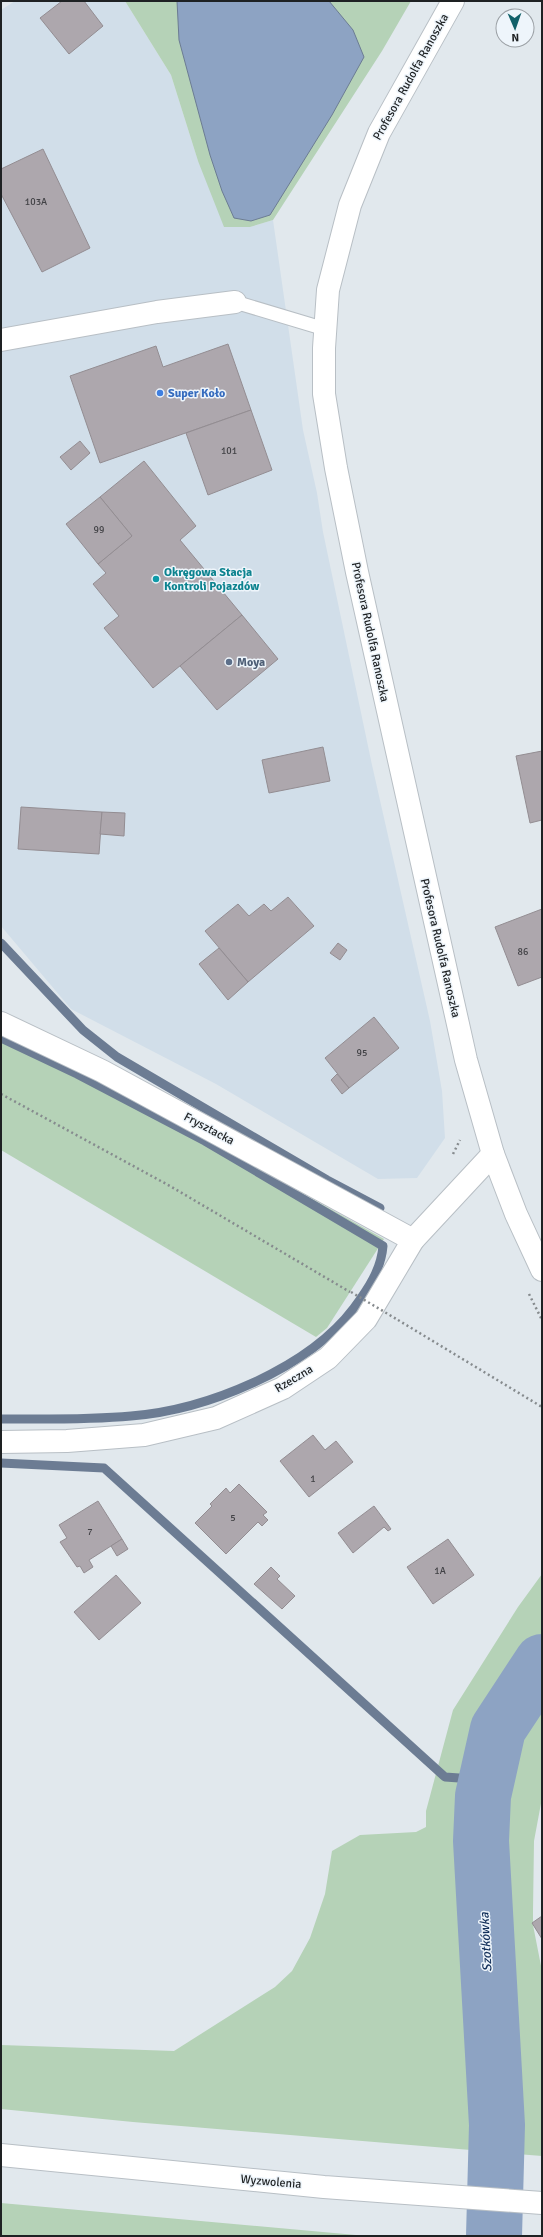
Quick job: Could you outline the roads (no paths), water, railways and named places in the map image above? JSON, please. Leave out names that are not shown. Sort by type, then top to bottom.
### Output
[{"type":"street","name":"Profesora Rudolfa Ranoszka","points":[[453,1],[379,133],[350,205],[328,290],[325,330],[324,394],[354,557],[461,1038],[494,1154],[516,1214],[542,1270]]},
{"type":"street","points":[[1,340],[157,312],[235,302]]},
{"type":"street","name":"Frysztacka","points":[[1,1023],[102,1071],[414,1240]]},
{"type":"street","name":"Rzeczna","points":[[1,1442],[67,1441],[144,1435],[216,1418],[283,1388],[328,1358],[366,1319],[414,1240],[494,1154]]},
{"type":"street","name":"Wyzwolenia","points":[[1,2156],[308,2185],[538,2202]]},
{"type":"lane","points":[[235,302],[325,330]]},
{"type":"water","points":[[177,1],[329,1],[353,30],[364,57],[332,115],[270,215],[251,221],[234,218],[222,191],[210,155],[179,40]]},
{"type":"waterway","points":[[1,943],[83,1030],[117,1057],[327,1180],[380,1208]]},
{"type":"waterway","points":[[1,1038],[77,1074],[205,1141],[383,1246],[380,1263],[369,1286],[354,1308],[334,1330],[310,1350],[253,1383],[191,1405],[160,1412],[99,1418],[1,1419]]},
{"type":"waterway","points":[[1,1463],[104,1468],[445,1777],[487,1780]]},
{"type":"waterway","name":"Szotkówka","points":[[494,2236],[497,2125],[481,1841],[483,1796],[498,1729],[542,1662]]},
{"type":"place","name":"Super Koło","points":[[160,393]]},
{"type":"place","name":"Okręgowa Stacja Kontroli Pojazdów","points":[[156,579]]},
{"type":"place","name":"Moya","points":[[229,662]]}]
